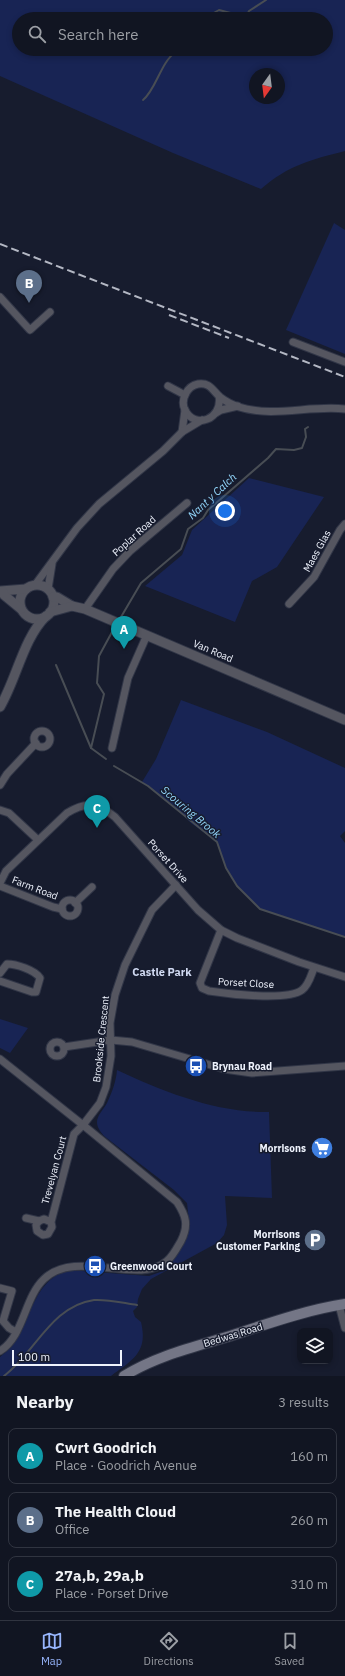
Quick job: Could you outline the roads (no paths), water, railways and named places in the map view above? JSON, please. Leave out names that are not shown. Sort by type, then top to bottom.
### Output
[{"type":"main road","name":"Bedwas Road","points":[[124,1376],[148,1363],[177,1352],[310,1311],[342,1304]]},
{"type":"street","points":[[0,297],[30,330],[50,312]]},
{"type":"street","points":[[293,342],[345,362]]},
{"type":"street","points":[[202,420],[190,417],[185,410],[183,402],[189,389],[199,384],[206,384],[213,388],[219,396],[238,406],[259,412],[282,412],[332,408],[345,409]]},
{"type":"street","points":[[168,386],[185,395]]},
{"type":"street","points":[[216,413],[219,406],[219,396]]},
{"type":"street","points":[[35,585],[77,528],[99,504],[163,451],[182,432],[202,420],[212,417],[221,410],[238,406]]},
{"type":"street","points":[[182,432],[185,410]]},
{"type":"street","name":"Poplar Road","points":[[85,609],[113,569],[130,551],[187,503]]},
{"type":"street","name":"Maes Glas","points":[[289,604],[314,577],[340,530],[345,524]]},
{"type":"street","points":[[48,589],[52,562]]},
{"type":"street","points":[[0,707],[17,671],[31,635],[48,614],[53,607],[53,597],[48,589],[41,585],[35,585],[26,589],[1,591],[23,611],[34,618],[48,614]]},
{"type":"street","points":[[26,589],[20,597],[23,611],[28,618],[31,635]]},
{"type":"street","name":"Van Road","points":[[53,597],[57,597],[72,606],[85,609],[345,720]]},
{"type":"street","name":"Van Road","points":[[48,614],[72,606]]},
{"type":"street","points":[[112,748],[128,678],[147,635]]},
{"type":"street","points":[[0,785],[7,774],[36,744]]},
{"type":"street","name":"Porset Drive","points":[[0,885],[6,871],[67,813],[78,806],[93,804],[105,808],[115,817],[198,910],[221,930],[237,938],[314,968],[345,977]]},
{"type":"street","points":[[0,810],[9,813],[38,840]]},
{"type":"street","name":"Farm Road","points":[[0,885],[53,907],[62,909]]},
{"type":"street","name":"Brookside Crescent","points":[[83,1125],[100,1103],[106,1087],[109,1073],[111,1040],[110,1023],[115,995],[125,965],[152,910],[176,885]]},
{"type":"street","points":[[75,903],[92,887]]},
{"type":"street","name":"Farm Road","points":[[68,901],[75,903],[78,907],[77,912],[71,916],[64,914],[62,909],[64,904],[68,901]]},
{"type":"street","name":"Porset Close","points":[[221,930],[200,983],[202,988],[209,991],[271,996],[290,994],[302,991],[314,968]]},
{"type":"street","points":[[0,973],[6,964],[12,964],[38,974],[40,978],[36,992],[0,981]]},
{"type":"street","points":[[64,1047],[111,1040],[132,1042],[224,1069],[252,1073],[345,1066]]},
{"type":"street","points":[[0,1059],[177,1202],[184,1213],[186,1230],[176,1250],[167,1261],[155,1268],[144,1270],[78,1266],[62,1268],[44,1279],[37,1289],[16,1332],[5,1348],[0,1351]]},
{"type":"street","name":"Trevelyan Court","points":[[51,1222],[46,1219],[39,1221],[36,1228],[39,1233],[43,1235],[48,1234],[51,1230],[51,1222],[74,1134],[83,1125]]},
{"type":"street","points":[[26,1218],[39,1221]]},
{"type":"street","points":[[0,1288],[12,1290],[3,1321],[9,1328],[16,1332]]},
{"type":"street","points":[[342,1304],[345,1328]]},
{"type":"waterway","points":[[248,12],[266,0]]},
{"type":"waterway","points":[[215,12],[219,10],[227,12]]},
{"type":"waterway","points":[[143,100],[152,90],[162,69],[171,56]]},
{"type":"waterway","name":"Nant y Calch","points":[[121,617],[141,583],[181,549],[188,529],[203,518],[208,510],[268,458],[276,449],[294,450],[302,448],[306,437],[305,429],[308,427]]},
{"type":"waterway","name":"Nant y Calch","points":[[91,748],[104,694],[97,683],[99,656],[112,632]]},
{"type":"waterway","name":"Scouring Brook","points":[[56,665],[91,748],[106,759]]},
{"type":"waterway","name":"Scouring Brook","points":[[114,766],[148,786],[217,842],[226,868],[237,886],[260,909],[345,937]]},
{"type":"waterway","points":[[4,1376],[15,1366],[55,1321],[66,1311],[79,1304],[99,1300],[137,1305]]},
{"type":"railway","points":[[0,244],[345,377]]},
{"type":"railway","points":[[169,315],[229,338]]},
{"type":"place","name":"The Health Cloud","points":[[29,303]]},
{"type":"place","name":"Cwrt Goodrich","points":[[124,649]]},
{"type":"place","name":"27a,b, 29a,b","points":[[97,828]]},
{"type":"place","name":"Brynau Road","points":[[196,1066]]},
{"type":"place","name":"Morrisons","points":[[322,1148]]},
{"type":"place","name":"Morrisons Customer Parking","points":[[315,1240]]},
{"type":"place","name":"Greenwood Court","points":[[95,1266]]},
{"type":"district","name":"Castle Park","points":[[162,972]]}]
